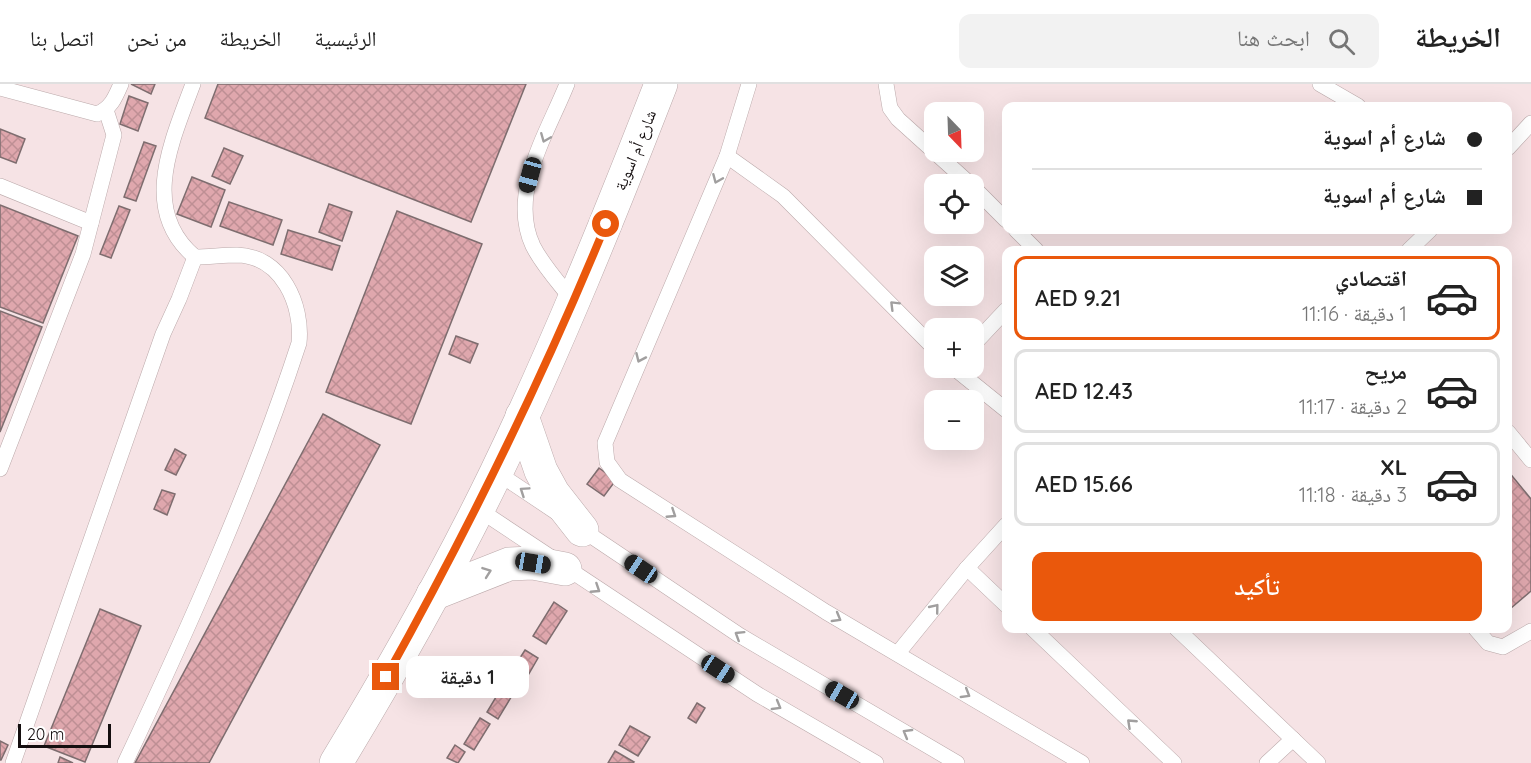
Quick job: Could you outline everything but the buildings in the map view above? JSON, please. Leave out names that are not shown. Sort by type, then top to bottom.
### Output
[{"type":"street","name":"شارع أم اسوية","points":[[336,763],[433,594],[496,472],[574,302],[661,84]]},
{"type":"street","points":[[522,416],[541,471],[552,494],[582,530]]},
{"type":"street","points":[[433,594],[509,564],[533,563],[565,569]]},
{"type":"lane","points":[[0,88],[97,114],[106,110],[121,84]]},
{"type":"lane","points":[[125,763],[193,613],[240,501],[299,343],[301,325],[298,308],[280,277],[252,258],[238,255],[195,256],[179,243],[162,195],[171,144],[193,84]]},
{"type":"lane","points":[[567,84],[530,175],[525,210],[532,244],[574,302]]},
{"type":"lane","points":[[749,84],[727,156],[605,443],[607,462],[620,480],[826,612],[1082,763]]},
{"type":"lane","points":[[1320,84],[1351,102]]},
{"type":"lane","points":[[886,89],[890,108],[898,119],[959,174]]},
{"type":"lane","points":[[0,469],[52,337],[91,224],[114,135],[106,110]]},
{"type":"lane","points":[[1512,144],[1531,123]]},
{"type":"lane","points":[[727,156],[783,196],[924,338]]},
{"type":"lane","points":[[0,186],[91,224]]},
{"type":"lane","points":[[984,198],[1002,216]]},
{"type":"lane","points":[[1020,234],[1032,246]]},
{"type":"lane","points":[[1413,246],[1426,234]]},
{"type":"lane","points":[[13,763],[159,345],[195,256]]},
{"type":"lane","points":[[984,333],[1002,314]]},
{"type":"lane","points":[[966,378],[1002,407]]},
{"type":"lane","points":[[1512,437],[1531,459]]},
{"type":"lane","points":[[496,472],[738,636],[957,763]]},
{"type":"lane","points":[[478,509],[565,569],[757,694],[876,763]]},
{"type":"lane","points":[[898,653],[967,568],[1002,529]]},
{"type":"lane","points":[[967,568],[1002,601]]},
{"type":"lane","points":[[1479,633],[1488,643],[1503,647],[1531,631]]},
{"type":"lane","points":[[1037,633],[1174,763]]},
{"type":"lane","points":[[1181,633],[1318,763]]},
{"type":"lane","points":[[1267,763],[1293,739]]},
{"type":"route","points":[[386,677],[433,594],[496,472],[574,302],[606,224]]}]
